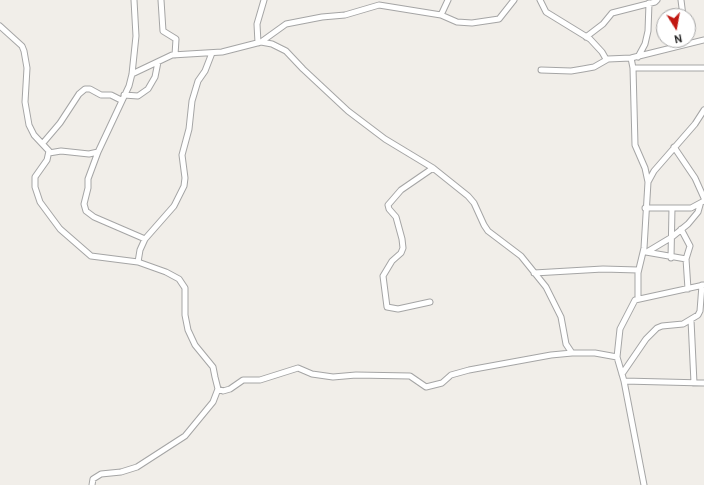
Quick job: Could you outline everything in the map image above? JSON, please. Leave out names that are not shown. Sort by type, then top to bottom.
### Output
[{"type":"street","points":[[134,0],[136,36],[132,74],[98,152],[88,179],[88,188],[84,204],[86,211],[94,217],[145,240]]},
{"type":"street","points":[[161,0],[163,31],[176,39],[175,55]]},
{"type":"street","points":[[260,43],[258,20],[264,0]]},
{"type":"street","points":[[441,15],[448,0]]},
{"type":"street","points":[[260,43],[286,24],[322,17],[345,15],[379,5],[441,15],[465,23],[494,21],[502,16],[514,0]]},
{"type":"street","points":[[540,0],[546,12],[586,37],[602,52],[606,59]]},
{"type":"street","points":[[642,0],[648,4]]},
{"type":"street","points":[[586,37],[603,24],[612,13],[648,4],[657,0]]},
{"type":"street","points":[[633,66],[645,44],[648,31],[648,4]]},
{"type":"street","points":[[0,26],[22,46],[24,51],[27,68],[26,102],[29,125],[34,135],[46,146],[49,153],[47,160],[35,177],[34,188],[40,202],[60,229],[91,256],[138,262],[166,272],[182,283],[185,288],[185,315],[188,330],[195,346],[212,367],[218,389],[213,402],[204,410],[190,430],[176,443],[132,470],[101,474],[93,479],[92,485]]},
{"type":"street","points":[[132,74],[168,56],[212,53],[238,49],[260,43],[272,44],[286,51],[348,111],[385,139],[433,168],[468,196],[474,203],[484,226],[521,256],[546,287],[561,317],[567,347],[572,353]]},
{"type":"street","points":[[541,70],[571,71],[583,69],[594,67],[606,59],[631,58],[665,48]]},
{"type":"street","points":[[138,262],[140,250],[145,240],[174,206],[184,186],[185,178],[182,155],[189,129],[192,101],[198,81],[206,69],[212,53]]},
{"type":"street","points":[[631,58],[633,66],[634,143],[645,168],[648,182],[645,208],[645,252],[638,270],[638,298]]},
{"type":"street","points":[[42,143],[60,123],[79,94],[85,89],[90,89],[101,95],[123,97],[138,96],[152,85],[158,62]]},
{"type":"street","points":[[633,66],[704,68]]},
{"type":"street","points":[[648,182],[654,171],[695,124],[704,110]]},
{"type":"street","points":[[645,252],[672,238],[693,219],[703,201],[695,178],[674,147]]},
{"type":"street","points":[[49,153],[61,152],[89,154],[98,152]]},
{"type":"street","points":[[430,302],[398,309],[387,306],[383,276],[392,261],[401,253],[403,248],[396,217],[389,209],[388,205],[401,190],[433,168]]},
{"type":"street","points":[[645,208],[691,208],[703,201]]},
{"type":"street","points":[[671,258],[672,208]]},
{"type":"street","points":[[681,229],[690,246],[686,259],[688,289]]},
{"type":"street","points":[[645,252],[671,258],[686,259]]},
{"type":"street","points":[[534,273],[603,269],[638,270]]},
{"type":"street","points":[[622,374],[646,339],[657,328],[662,326],[680,325],[691,320],[700,311],[703,285],[638,298],[632,304],[620,330],[617,357],[624,381],[644,485]]},
{"type":"street","points":[[691,320],[694,347],[694,383]]},
{"type":"street","points":[[218,389],[223,391],[230,389],[243,380],[260,380],[298,368],[312,374],[333,377],[356,375],[410,376],[426,387],[442,383],[451,375],[551,354],[594,353],[617,357]]},
{"type":"street","points":[[624,381],[704,383]]}]
